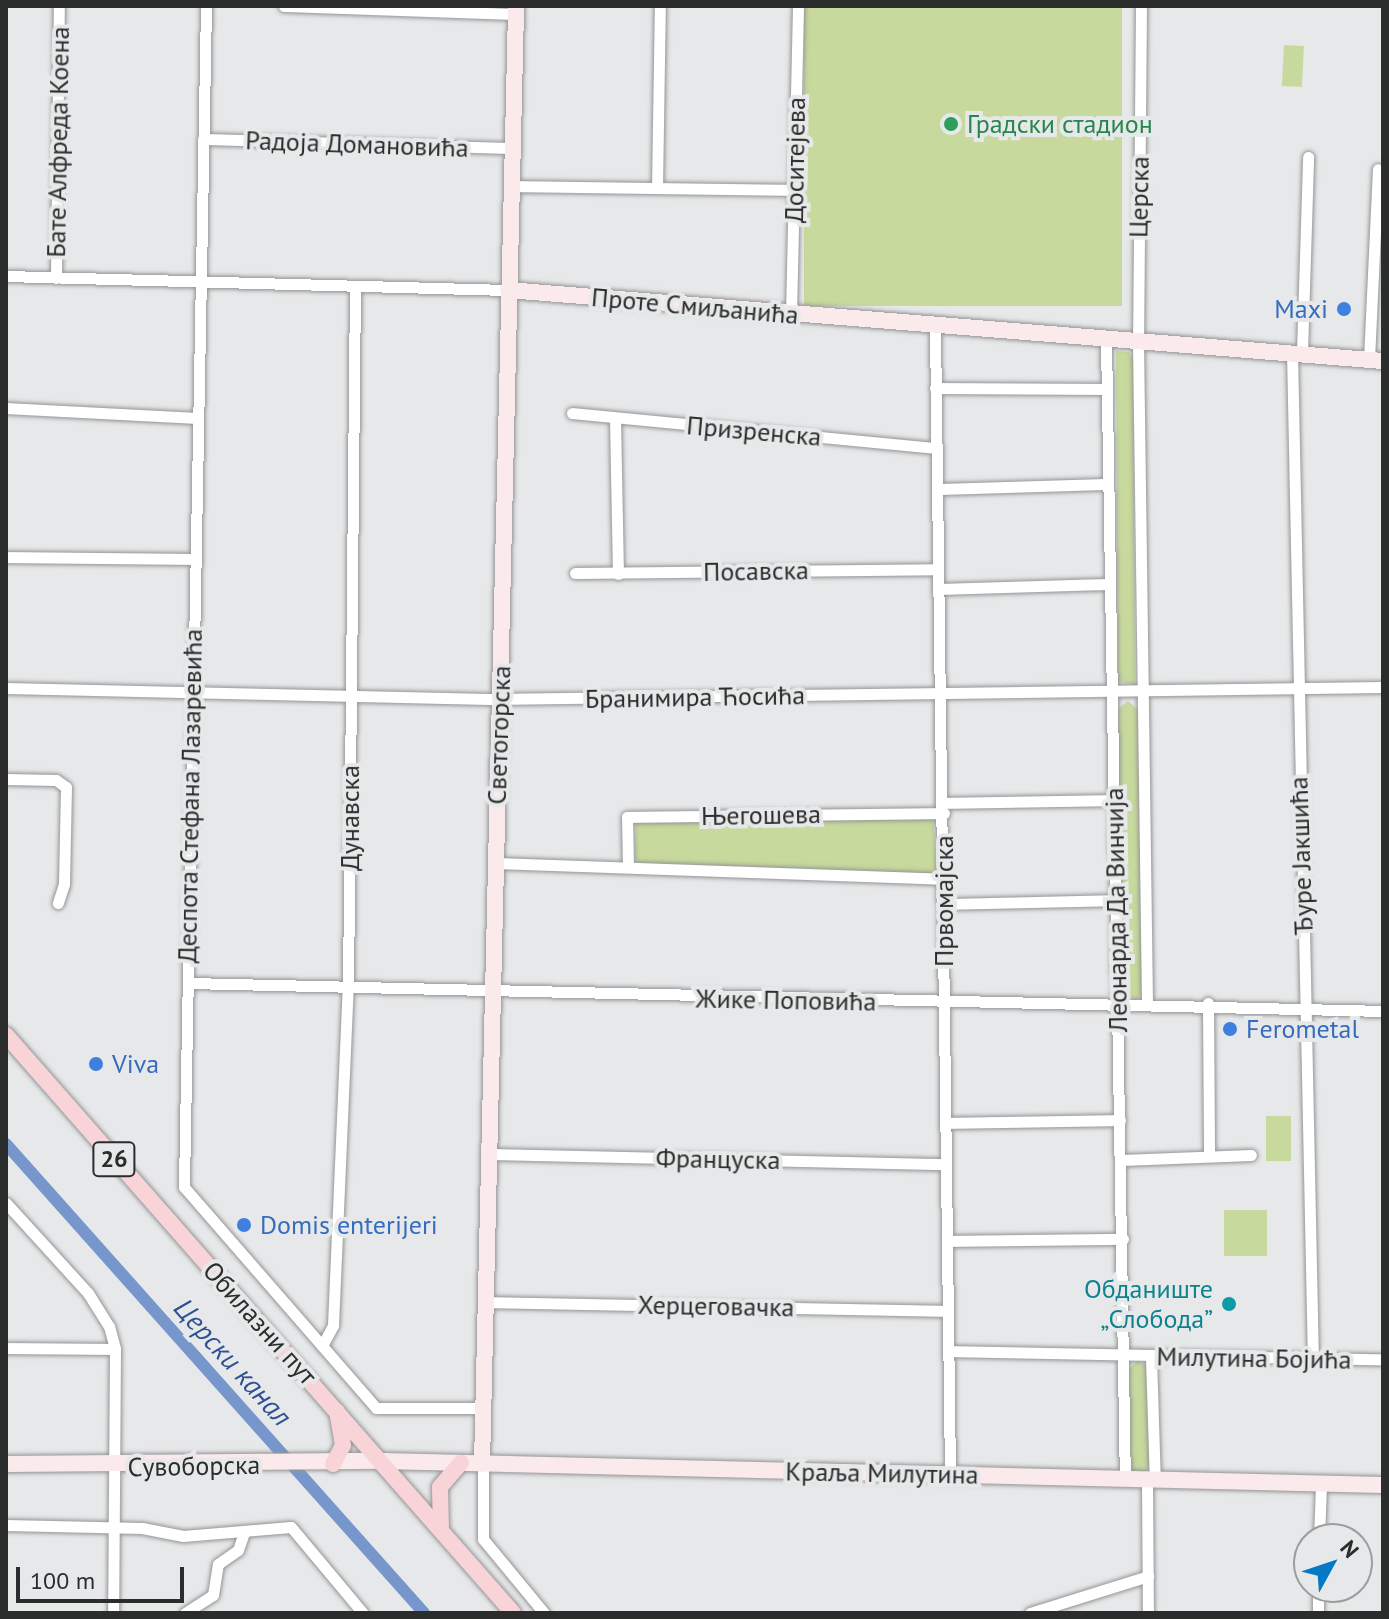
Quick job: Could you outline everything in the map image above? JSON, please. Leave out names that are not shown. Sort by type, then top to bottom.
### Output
[{"type":"main road","name":"Обилазни пут","points":[[6,1035],[513,1613]]},
{"type":"main road","points":[[328,1464],[343,1445],[338,1411]]},
{"type":"main road","points":[[441,1529],[440,1487],[461,1463]]},
{"type":"street","name":"Бате Алфреда Коена","points":[[56,278],[59,6]]},
{"type":"street","name":"Деспота Стефана Лазаревића","points":[[206,6],[190,692],[184,1187],[376,1408],[483,1408]]},
{"type":"street","points":[[284,6],[516,10]]},
{"type":"street","points":[[657,188],[660,6]]},
{"type":"street","name":"Доситејева","points":[[791,315],[798,6]]},
{"type":"street","name":"Церска","points":[[1138,341],[1141,6]]},
{"type":"street","name":"Светогорска","points":[[483,1464],[494,863],[516,10]]},
{"type":"street","name":"Радоја Домановића","points":[[203,139],[512,148]]},
{"type":"street","name":"Ђуре Јакшића","points":[[1308,157],[1297,352],[1295,685],[1313,1359]]},
{"type":"street","points":[[1376,360],[1378,169]]},
{"type":"street","points":[[511,186],[795,190]]},
{"type":"street","name":"Проте Смиљанића","points":[[6,276],[508,290],[935,328],[1376,360]]},
{"type":"street","name":"Дунавска","points":[[322,1346],[333,1325],[348,988],[355,287]]},
{"type":"street","name":"Првомајска","points":[[935,328],[944,808],[950,1474]]},
{"type":"street","name":"Леонарда Да Винчија","points":[[1106,340],[1125,1480]]},
{"type":"street","name":"Леонарда Да Винчија","points":[[1138,341],[1147,1003]]},
{"type":"street","points":[[935,388],[1107,389]]},
{"type":"street","points":[[6,408],[197,418]]},
{"type":"street","name":"Призренска","points":[[572,413],[936,448]]},
{"type":"street","points":[[615,419],[618,574]]},
{"type":"street","points":[[937,489],[1108,484]]},
{"type":"street","points":[[6,557],[193,559]]},
{"type":"street","name":"Посавска","points":[[575,573],[938,569]]},
{"type":"street","points":[[938,589],[1110,584]]},
{"type":"street","name":"Бранимира Ћосића","points":[[6,688],[500,699],[940,695],[1295,685],[1383,687]]},
{"type":"street","points":[[6,779],[56,780],[66,787],[64,884],[58,903]]},
{"type":"street","points":[[944,808],[1114,800]]},
{"type":"street","name":"Његошева","points":[[628,867],[627,817],[944,808]]},
{"type":"street","name":"Његошева","points":[[494,863],[944,879]]},
{"type":"street","points":[[945,904],[1116,900]]},
{"type":"street","name":"Жике Поповића","points":[[188,983],[945,1004],[1208,1003],[1383,1011]]},
{"type":"street","points":[[1208,1003],[1209,1156]]},
{"type":"street","points":[[947,1123],[1120,1120]]},
{"type":"street","name":"Француска","points":[[490,1154],[946,1164]]},
{"type":"street","points":[[1121,1160],[1251,1155]]},
{"type":"street","points":[[6,1203],[101,1310],[115,1349],[113,1613]]},
{"type":"street","points":[[947,1241],[1123,1239]]},
{"type":"street","name":"Херцеговачка","points":[[486,1302],[947,1311]]},
{"type":"street","points":[[6,1348],[115,1349]]},
{"type":"street","name":"Милутина Бојића","points":[[949,1351],[1383,1359]]},
{"type":"street","points":[[1148,1613],[1151,1357]]},
{"type":"street","name":"Сувоборска","points":[[6,1464],[116,1467],[382,1461]]},
{"type":"street","name":"Краља Милутина","points":[[382,1461],[1383,1485]]},
{"type":"street","points":[[483,1464],[483,1539],[544,1613]]},
{"type":"street","points":[[1320,1523],[1321,1484]]},
{"type":"street","points":[[6,1525],[116,1528],[183,1536],[244,1533],[281,1525],[297,1532],[363,1613]]},
{"type":"street","points":[[185,1613],[213,1595],[218,1564],[238,1550],[244,1533]]},
{"type":"street","points":[[1030,1613],[1148,1576]]},
{"type":"green space","points":[[804,6],[1122,6],[1122,306],[804,306]]},
{"type":"green space","points":[[1284,45],[1304,46],[1302,87],[1282,86]]},
{"type":"green space","points":[[1116,351],[1129,352],[1133,359],[1135,685],[1118,681]]},
{"type":"green space","points":[[1128,701],[1138,710],[1142,994],[1136,1000],[1123,993],[1117,710]]},
{"type":"green space","points":[[933,817],[937,869],[933,874],[640,865],[635,858],[636,822]]},
{"type":"green space","points":[[1266,1116],[1291,1116],[1291,1161],[1266,1161]]},
{"type":"green space","points":[[1224,1210],[1267,1210],[1267,1256],[1224,1256]]},
{"type":"green space","points":[[1137,1361],[1146,1365],[1150,1463],[1144,1474],[1134,1474],[1129,1465],[1129,1369]]},
{"type":"waterway","name":"Церски канал","points":[[6,1144],[424,1613]]},
{"type":"place","name":"Градски стадион","points":[[951,124]]},
{"type":"place","name":"Maxi","points":[[1344,309]]},
{"type":"place","name":"Ferometal","points":[[1230,1029]]},
{"type":"place","name":"Viva","points":[[96,1064]]},
{"type":"place","name":"Domis enterijeri","points":[[244,1225]]},
{"type":"place","name":"Обданиште „Слобода”","points":[[1229,1304]]}]
